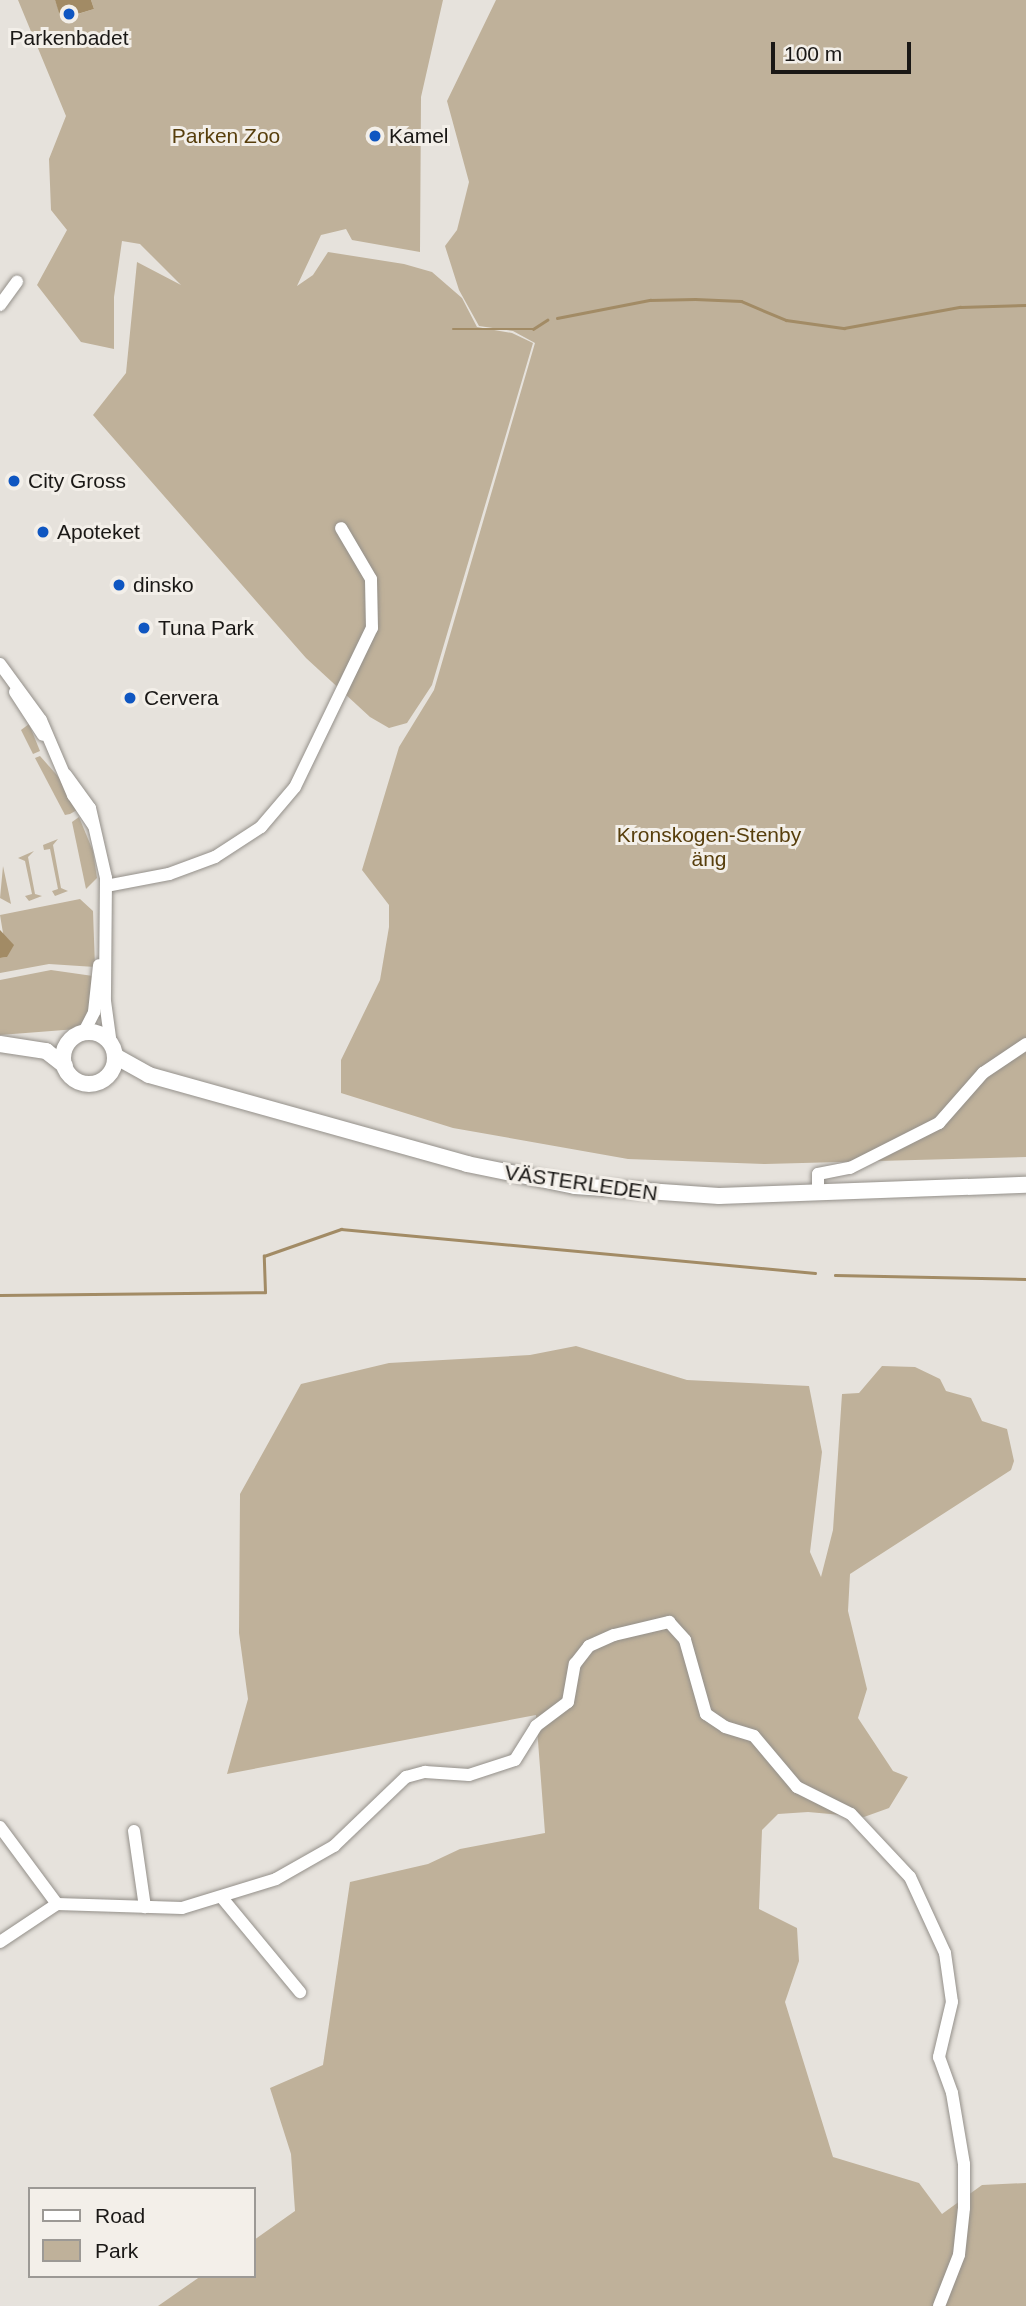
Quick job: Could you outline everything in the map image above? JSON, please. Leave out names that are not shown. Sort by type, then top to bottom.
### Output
[{"type":"main road","points":[[0,1044],[19,1045],[51,1053],[81,1083],[104,1079],[113,1050],[99,1034],[19,1045]]},
{"type":"main road","points":[[65,1066],[64,1052],[78,1036]]},
{"type":"main road","name":"VÄSTERLEDEN","points":[[113,1050],[129,1068],[149,1075],[538,1180],[677,1195],[818,1194],[1026,1185]]},
{"type":"main road","name":"VÄSTERLEDEN","points":[[104,1079],[149,1075]]},
{"type":"street","points":[[0,305],[17,282]]},
{"type":"street","points":[[106,886],[169,874],[215,857],[261,827],[295,787],[372,628],[371,579],[341,528]]},
{"type":"street","points":[[0,663],[9,675],[32,724],[45,737],[66,775],[90,808],[106,886],[104,948],[113,1050]]},
{"type":"street","points":[[78,1036],[93,1012],[104,948]]},
{"type":"street","points":[[818,1194],[818,1174],[850,1168],[939,1123],[983,1073],[1026,1044]]},
{"type":"street","points":[[0,1942],[57,1904],[182,1908],[223,1899],[276,1879],[334,1846],[406,1777],[425,1772],[469,1775],[513,1761],[536,1726],[568,1702],[575,1664],[589,1646],[614,1635],[668,1622],[685,1640],[699,1699],[712,1720],[754,1735],[797,1787],[843,1808],[902,1867],[945,1953],[953,1990],[938,2049],[953,2093],[964,2164],[960,2255],[939,2306]]},
{"type":"street","points":[[0,1827],[57,1904]]},
{"type":"street","points":[[134,1831],[145,1907]]},
{"type":"street","points":[[223,1899],[300,1992]]},
{"type":"green space","name":"Parken Zoo","points":[[18,0],[55,0],[62,19],[94,9],[91,0],[443,0],[421,97],[420,252],[352,240],[346,229],[321,235],[297,286],[313,275],[328,252],[404,264],[432,272],[462,298],[477,327],[512,333],[533,343],[432,685],[407,723],[389,728],[370,717],[306,658],[93,415],[126,373],[137,262],[181,285],[140,244],[122,241],[114,297],[114,349],[81,342],[37,285],[67,230],[51,210],[49,159],[66,116]]},
{"type":"green space","name":"Kronskogen-Stenby äng","points":[[496,0],[1026,0],[1026,1157],[765,1164],[628,1159],[453,1128],[341,1093],[341,1060],[380,980],[389,927],[389,905],[362,870],[399,747],[434,690],[535,343],[513,331],[479,326],[459,290],[445,246],[457,230],[469,182],[447,101]]},
{"type":"green space","points":[[29,724],[40,751],[33,754],[21,730]]},
{"type":"green space","points":[[40,756],[63,782],[77,810],[65,815],[35,758]]},
{"type":"green space","points":[[79,817],[93,851],[97,878],[86,889],[72,822]]},
{"type":"green space","points":[[58,839],[53,845],[61,888],[68,891],[55,896],[52,891],[58,889],[50,849],[44,850],[43,845]]},
{"type":"green space","points":[[34,851],[28,857],[35,894],[42,896],[29,901],[25,896],[32,894],[25,861],[18,858]]},
{"type":"green space","points":[[3,866],[10,899],[11,904],[0,898]]},
{"type":"green space","points":[[80,899],[93,911],[95,967],[49,964],[0,973],[0,958],[7,957],[0,915]]},
{"type":"green space","points":[[51,970],[93,976],[88,1014],[77,1029],[0,1035],[0,980]]},
{"type":"green space","points":[[576,1346],[687,1380],[809,1386],[822,1452],[810,1552],[821,1577],[833,1530],[842,1394],[859,1393],[882,1366],[915,1367],[940,1379],[946,1391],[971,1398],[982,1421],[1007,1429],[1014,1461],[1011,1470],[850,1574],[848,1611],[867,1689],[858,1718],[893,1771],[908,1777],[889,1808],[864,1817],[808,1812],[778,1814],[762,1830],[759,1909],[797,1928],[799,1961],[785,2002],[833,2157],[919,2183],[942,2214],[982,2185],[1026,2183],[1026,2306],[158,2306],[198,2278],[256,2278],[256,2239],[295,2211],[291,2154],[270,2088],[323,2065],[350,1882],[428,1864],[460,1849],[545,1833],[536,1715],[227,1774],[248,1699],[239,1633],[240,1494],[301,1384],[389,1363],[530,1355]]},
{"type":"shaded area","name":"Parkenbadet","points":[[55,0],[91,0],[94,9],[61,19]]},
{"type":"shaded area","points":[[0,930],[14,945],[7,957],[0,958]]},
{"type":"waterway","points":[[557,318],[650,300],[695,299],[741,301],[786,320],[844,328],[960,307],[1026,305]]},
{"type":"waterway","points":[[453,329],[533,329],[547,320]]},
{"type":"waterway","points":[[0,1295],[265,1292],[264,1256],[341,1229],[815,1273]]},
{"type":"waterway","points":[[835,1275],[1026,1279]]},
{"type":"place","name":"Parkenbadet","points":[[69,14]]},
{"type":"place","name":"Kamel","points":[[375,136]]},
{"type":"place","name":"City Gross","points":[[14,481]]},
{"type":"place","name":"Apoteket","points":[[43,532]]},
{"type":"place","name":"dinsko","points":[[119,585]]},
{"type":"place","name":"Tuna Park","points":[[144,628]]},
{"type":"place","name":"Cervera","points":[[130,698]]}]
